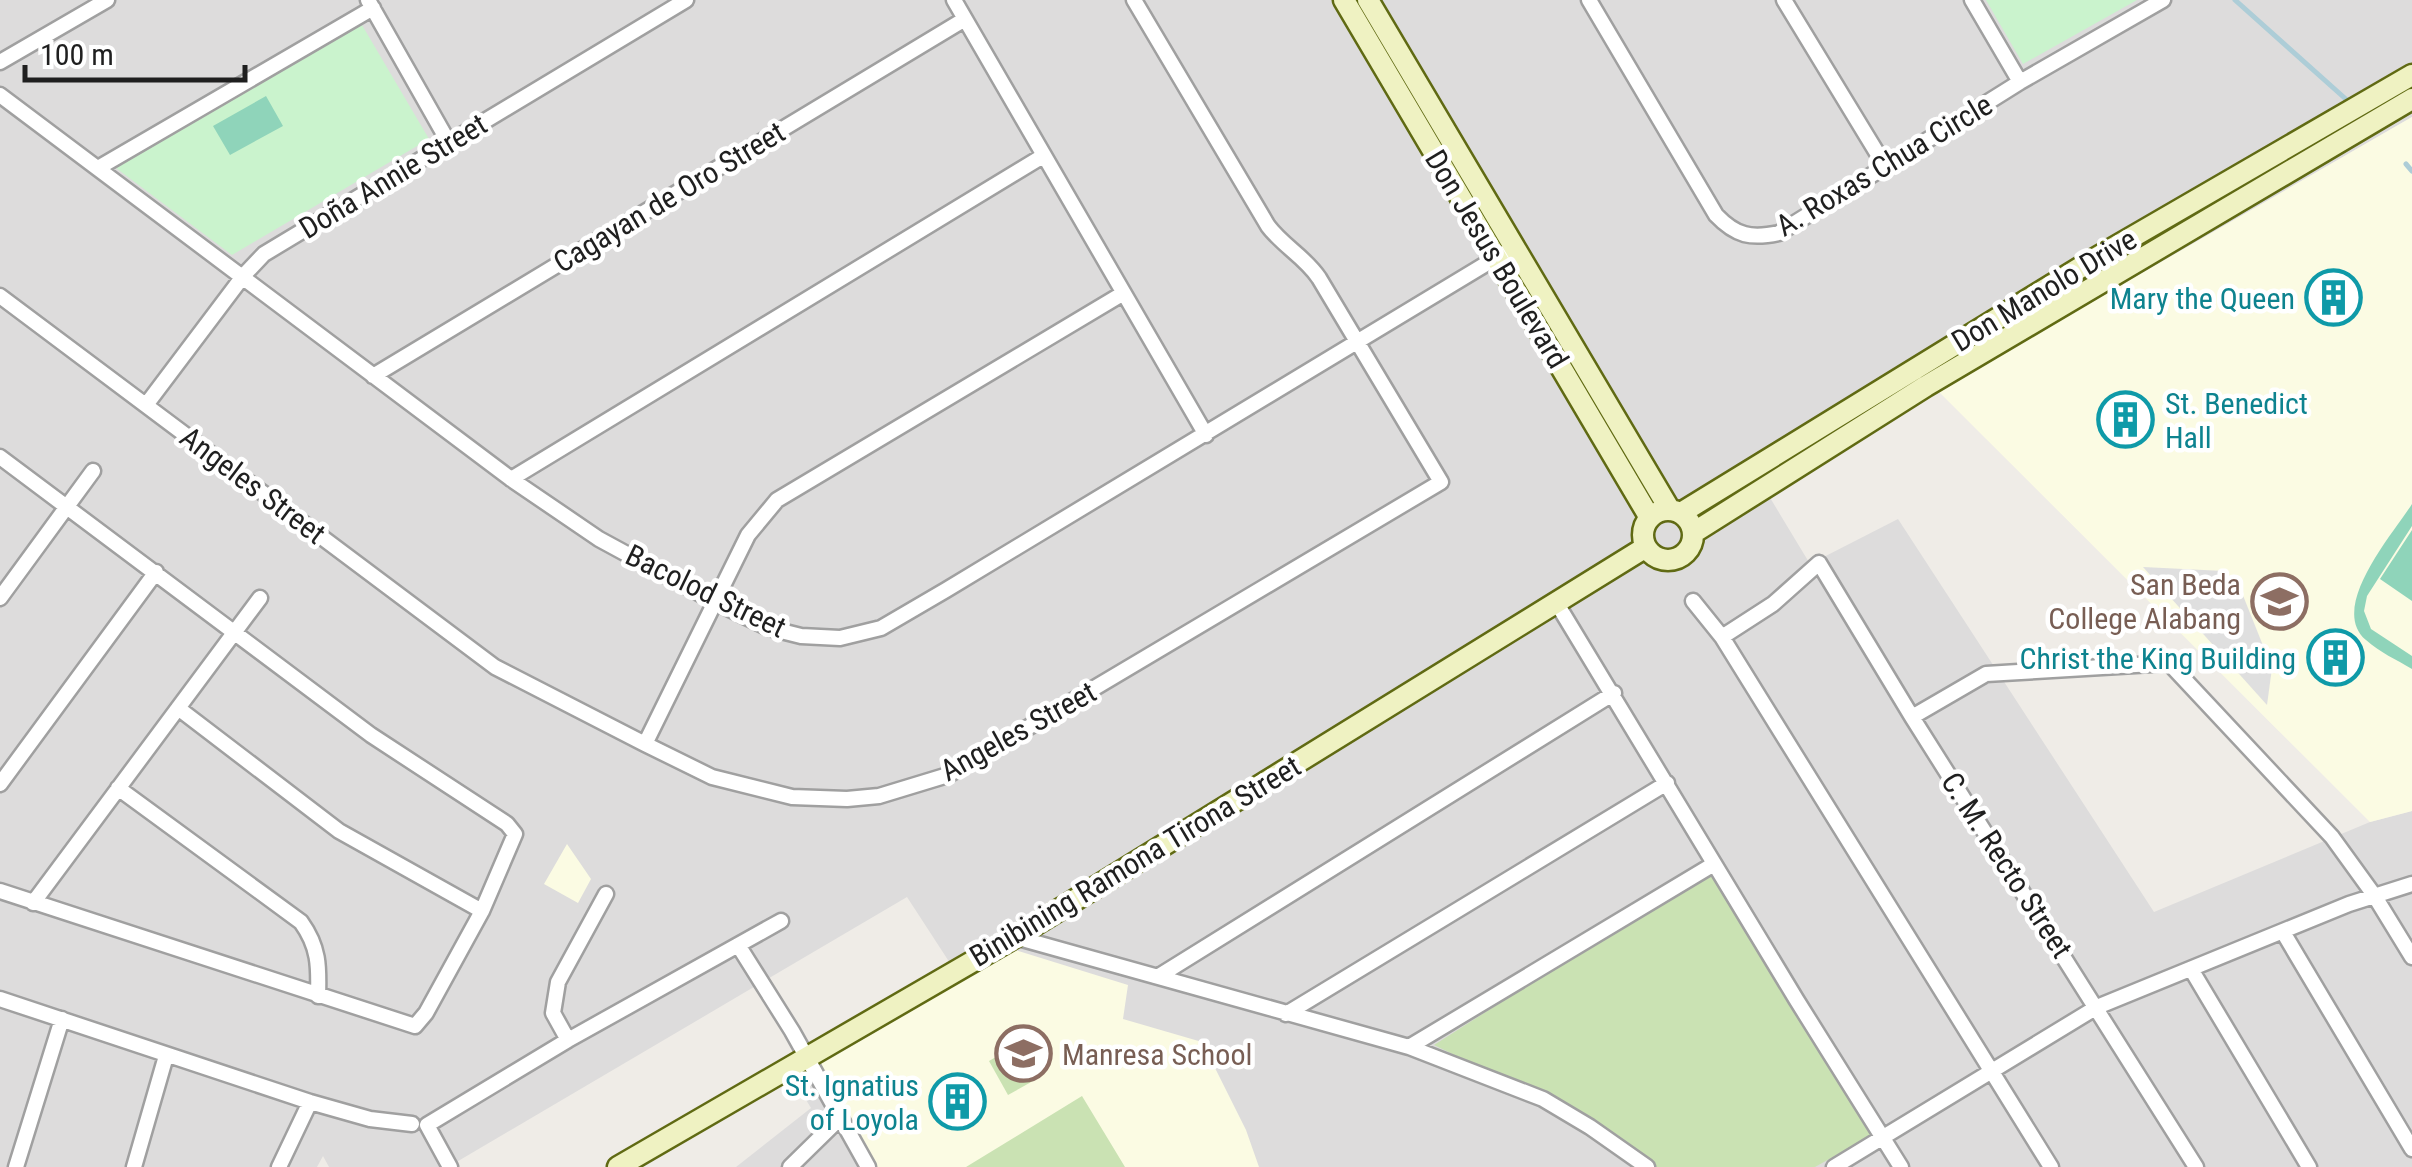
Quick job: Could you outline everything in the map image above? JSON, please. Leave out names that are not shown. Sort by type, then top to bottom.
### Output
[{"type":"street","points":[[0,62],[108,0]]},
{"type":"street","name":"Doña Annie Street","points":[[146,405],[264,254],[686,0]]},
{"type":"street","points":[[954,0],[1206,435]]},
{"type":"street","name":"Angeles Street","points":[[0,296],[495,667],[712,777],[792,797],[879,796],[932,780],[993,750],[1441,482],[1310,265],[1285,246],[1268,226],[1134,0]]},
{"type":"street","name":"Don Jesus Boulevard","points":[[1344,0],[1667,514]]},
{"type":"street","name":"Don Jesus Boulevard","points":[[1368,0],[1505,252]]},
{"type":"street","name":"A. Roxas Chua Circle","points":[[1590,0],[1716,215],[1739,234],[1758,237],[1779,233],[2020,82],[2163,0]]},
{"type":"street","points":[[1784,0],[1885,166]]},
{"type":"street","points":[[1972,0],[2020,82]]},
{"type":"street","points":[[98,168],[370,4],[449,142]]},
{"type":"street","name":"Cagayan de Oro Street","points":[[373,376],[965,19]]},
{"type":"street","name":"Don Manolo Drive","points":[[1694,533],[1926,386],[2028,328],[2412,75]]},
{"type":"street","name":"Bacolod Street","points":[[0,94],[511,478],[600,538],[717,603],[769,628],[801,636],[840,638],[881,628],[1505,252]]},
{"type":"street","name":"Don Manolo Drive","points":[[1667,514],[2016,306],[2412,98]]},
{"type":"street","points":[[511,478],[1043,156]]},
{"type":"street","points":[[645,744],[748,535],[777,500],[1122,294]]},
{"type":"street","points":[[2016,306],[2028,328]]},
{"type":"street","points":[[0,457],[372,736],[515,834],[482,911],[415,1026],[0,891]]},
{"type":"street","points":[[0,598],[93,472]]},
{"type":"street","points":[[1667,514],[1689,522],[1694,533],[1691,547],[1682,557],[1668,561],[1655,557],[1646,547],[1644,527],[1667,514]]},
{"type":"street","name":"Binibining Ramona Tirona Street","points":[[618,1167],[1015,936],[1646,547]]},
{"type":"street","name":"C. M. Recto Street","points":[[1722,637],[1774,604],[1820,563],[1912,717],[2196,1167]]},
{"type":"street","points":[[0,784],[156,572]]},
{"type":"street","points":[[33,903],[260,598]]},
{"type":"street","points":[[1693,600],[1722,637],[2052,1167]]},
{"type":"street","points":[[1556,602],[1902,1167]]},
{"type":"street","points":[[1912,717],[1986,674],[2169,663],[2332,837],[2374,895],[2412,958]]},
{"type":"street","points":[[1159,976],[1614,692]]},
{"type":"street","points":[[178,708],[339,831],[482,911]]},
{"type":"street","points":[[1286,1014],[1668,783]]},
{"type":"street","points":[[118,788],[301,922],[320,959],[318,996]]},
{"type":"street","points":[[1408,1047],[1714,864]]},
{"type":"street","points":[[1834,1167],[2097,1007],[2374,895],[2412,884]]},
{"type":"street","points":[[568,1040],[554,1013],[558,982],[606,894]]},
{"type":"street","points":[[450,1167],[427,1125],[568,1040],[781,921]]},
{"type":"street","points":[[2283,932],[2412,1149]]},
{"type":"street","points":[[1015,936],[1408,1047],[1543,1099],[1590,1127],[1642,1166]]},
{"type":"street","points":[[738,945],[868,1167]]},
{"type":"street","points":[[2191,969],[2309,1167]]},
{"type":"street","points":[[0,999],[310,1102],[412,1124]]},
{"type":"street","points":[[16,1167],[62,1019]]},
{"type":"street","points":[[134,1167],[166,1056]]},
{"type":"street","points":[[279,1167],[310,1102]]},
{"type":"street","points":[[790,1167],[840,1118]]},
{"type":"shaded area","points":[[0,0],[2412,0],[2412,117],[1938,391],[1769,496],[1810,564],[1898,519],[2154,912],[2370,822],[2412,811],[2412,1167],[736,1167],[811,1108],[794,1080],[961,980],[907,897],[448,1167],[329,1167],[323,1156],[317,1167],[0,1167]]},
{"type":"shaded area","name":"San Beda College Alabang","points":[[2412,117],[2412,811],[2370,822],[1938,391]]},
{"type":"shaded area","points":[[2143,567],[2224,571],[2238,583],[2272,668],[2267,705]]},
{"type":"shaded area","points":[[567,844],[591,879],[578,903],[544,884]]},
{"type":"shaded area","name":"Manresa School","points":[[1015,950],[1128,985],[1123,1019],[1202,1042],[1246,1130],[1259,1167],[873,1167],[814,1068]]},
{"type":"green space","points":[[1986,0],[2137,0],[2023,64]]},
{"type":"green space","points":[[362,25],[429,139],[232,255],[116,168]]},
{"type":"green space","points":[[266,96],[283,126],[230,155],[213,126]]},
{"type":"green space","points":[[2412,504],[2412,526],[2367,596],[2364,611],[2371,629],[2412,656],[2412,669],[2366,640],[2356,626],[2354,610],[2367,572]]},
{"type":"green space","points":[[2412,530],[2412,601],[2380,579]]},
{"type":"green space","points":[[1713,867],[1872,1135],[1815,1167],[1656,1167],[1571,1112],[1434,1045]]},
{"type":"green space","points":[[1013,1047],[1033,1081],[1008,1095],[989,1061]]},
{"type":"green space","points":[[1082,1096],[1125,1167],[966,1167]]},
{"type":"waterway","points":[[2235,0],[2348,101]]},
{"type":"waterway","points":[[2406,164],[2412,171]]},
{"type":"place","name":"Mary the Queen","points":[[2334,298]]},
{"type":"place","name":"St. Benedict Hall","points":[[2126,420]]},
{"type":"place","name":"San Beda College Alabang","points":[[2280,601]]},
{"type":"place","name":"Christ the King Building","points":[[2335,658]]},
{"type":"place","name":"Manresa School","points":[[1023,1054]]},
{"type":"place","name":"St. Ignatius of Loyola","points":[[958,1102]]}]
